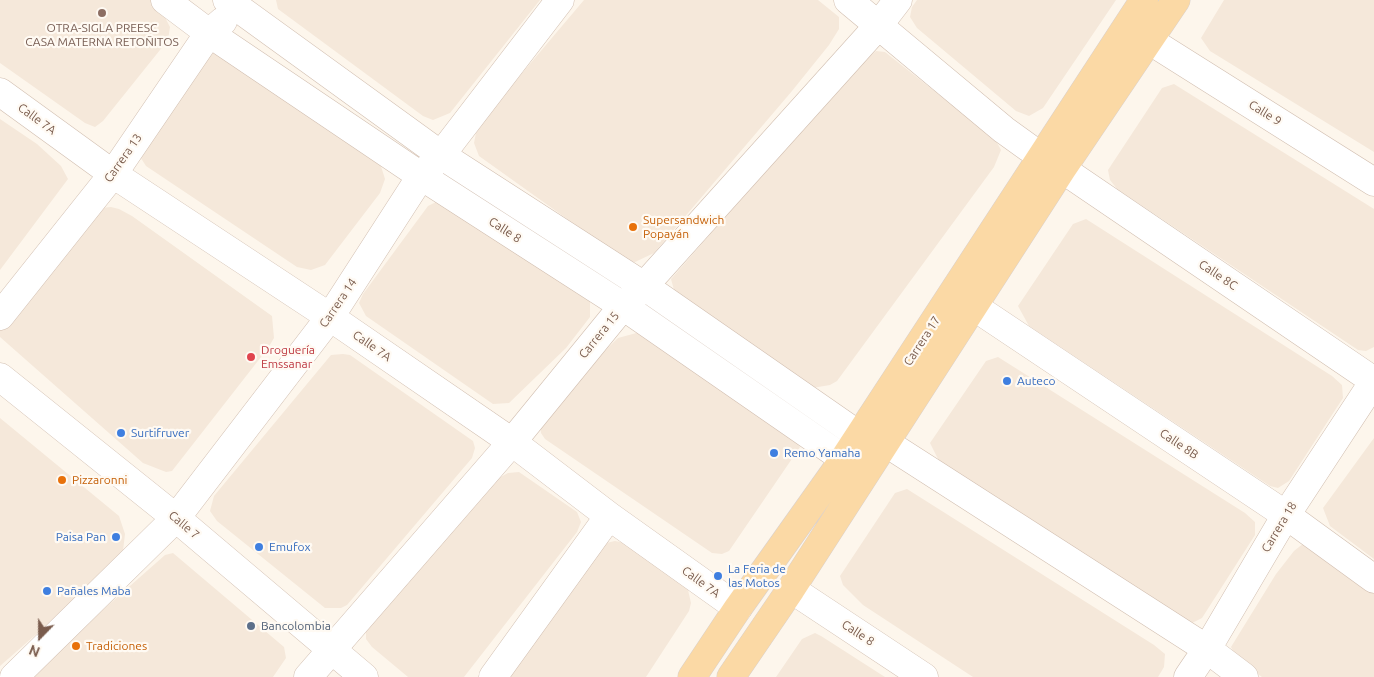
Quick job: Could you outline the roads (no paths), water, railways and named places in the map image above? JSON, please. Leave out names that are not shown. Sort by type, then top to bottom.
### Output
[{"type":"main road","name":"Carrera 17","points":[[852,431],[1029,148],[1127,0]]},
{"type":"main road","name":"Carrera 17","points":[[676,677],[732,605],[837,454],[1144,0]]},
{"type":"main road","name":"Carrera 17","points":[[731,677],[795,592],[1176,0]]},
{"type":"main road","points":[[746,677],[795,592],[894,448],[982,312],[1067,172],[1186,0]]},
{"type":"main road","name":"Carrera 17","points":[[692,677],[732,605]]},
{"type":"street","name":"Calle 8","points":[[165,0],[209,33],[421,176],[623,306],[837,454]]},
{"type":"street","name":"Carrera 14","points":[[14,677],[176,518],[330,317],[421,176],[441,155],[560,0]]},
{"type":"street","points":[[848,0],[1004,130],[1029,148]]},
{"type":"street","name":"Carrera 15","points":[[308,677],[512,442],[623,306],[644,286],[878,26],[898,0]]},
{"type":"street","name":"Carrera 13","points":[[0,316],[113,174],[209,33],[236,3]]},
{"type":"street","points":[[236,3],[441,155],[644,286],[852,431]]},
{"type":"street","name":"Calle 9","points":[[1155,44],[1374,182]]},
{"type":"street","name":"Calle 7A","points":[[0,92],[113,174],[330,317],[512,442],[609,516],[732,605]]},
{"type":"street","name":"Calle 8C","points":[[1067,172],[1374,381]]},
{"type":"street","name":"Calle 8B","points":[[982,312],[1286,514],[1374,579]]},
{"type":"street","name":"Calle 7","points":[[0,377],[176,518],[364,677]]},
{"type":"street","name":"Carrera 18","points":[[1188,677],[1207,649],[1286,514],[1374,381]]},
{"type":"street","points":[[894,448],[1207,649],[1244,677]]},
{"type":"street","points":[[493,677],[609,516]]},
{"type":"street","name":"Calle 8","points":[[795,592],[924,677]]},
{"type":"place","name":"OTRA-SIGLA PREESC CASA MATERNA RETOÑITOS","points":[[102,13]]},
{"type":"place","name":"Supersandwich Popayán","points":[[633,227]]},
{"type":"place","name":"Droguería Emssanar","points":[[251,357]]},
{"type":"place","name":"Auteco","points":[[1007,381]]},
{"type":"place","name":"Surtifruver","points":[[121,433]]},
{"type":"place","name":"Remo Yamaha","points":[[774,453]]},
{"type":"place","name":"Pizzaronni","points":[[62,480]]},
{"type":"place","name":"Paisa Pan","points":[[116,537]]},
{"type":"place","name":"Emufox","points":[[259,547]]},
{"type":"place","name":"La Feria de las Motos","points":[[718,576]]},
{"type":"place","name":"Pañales Maba","points":[[47,591]]},
{"type":"place","name":"Bancolombia","points":[[251,626]]},
{"type":"place","name":"Tradiciones","points":[[76,646]]}]
